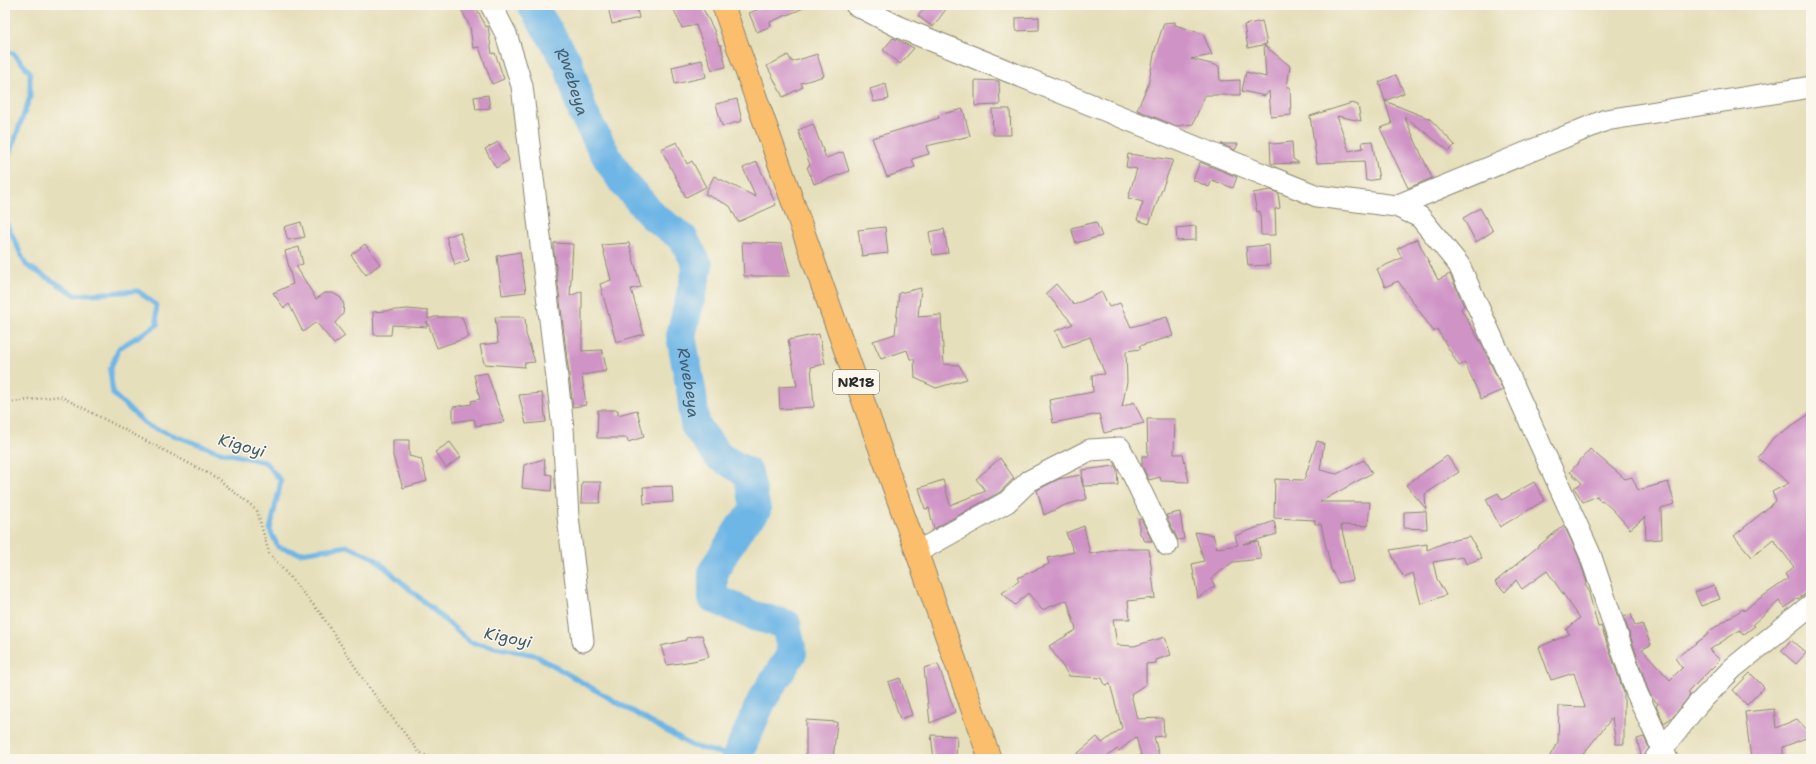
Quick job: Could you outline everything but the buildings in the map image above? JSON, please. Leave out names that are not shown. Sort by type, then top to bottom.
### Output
[{"type":"main road","name":"NR18","points":[[723,5],[990,759]]},
{"type":"street","points":[[491,5],[506,34],[522,86],[563,428],[568,517],[583,641]]},
{"type":"street","points":[[856,5],[901,28],[1317,196],[1396,206],[1420,217],[1459,265],[1590,554],[1636,691],[1662,756]]},
{"type":"street","points":[[1396,206],[1606,120],[1811,87]]},
{"type":"street","points":[[916,552],[1007,502],[1029,481],[1090,450],[1120,448],[1167,545]]},
{"type":"street","points":[[1662,756],[1698,705],[1733,668],[1811,605]]},
{"type":"path","points":[[5,403],[60,396],[217,478],[256,511],[269,553],[321,614],[367,685],[419,752],[429,757],[487,759]]},
{"type":"waterway","name":"Rwebeya","points":[[532,5],[568,63],[583,113],[608,159],[623,182],[654,217],[683,238],[698,266],[681,336],[692,395],[695,425],[718,456],[748,473],[756,510],[741,526],[713,571],[713,598],[754,616],[786,624],[792,653],[762,700],[736,759]]},
{"type":"waterway","name":"Kigoyi","points":[[5,52],[13,53],[30,72],[30,97],[5,166]]},
{"type":"waterway","name":"Kigoyi","points":[[5,220],[26,265],[76,295],[138,291],[156,305],[157,325],[119,348],[110,370],[113,394],[148,426],[217,451],[265,462],[281,481],[270,530],[278,547],[300,553],[348,546],[374,558],[470,642],[535,655],[692,746],[736,757]]}]
